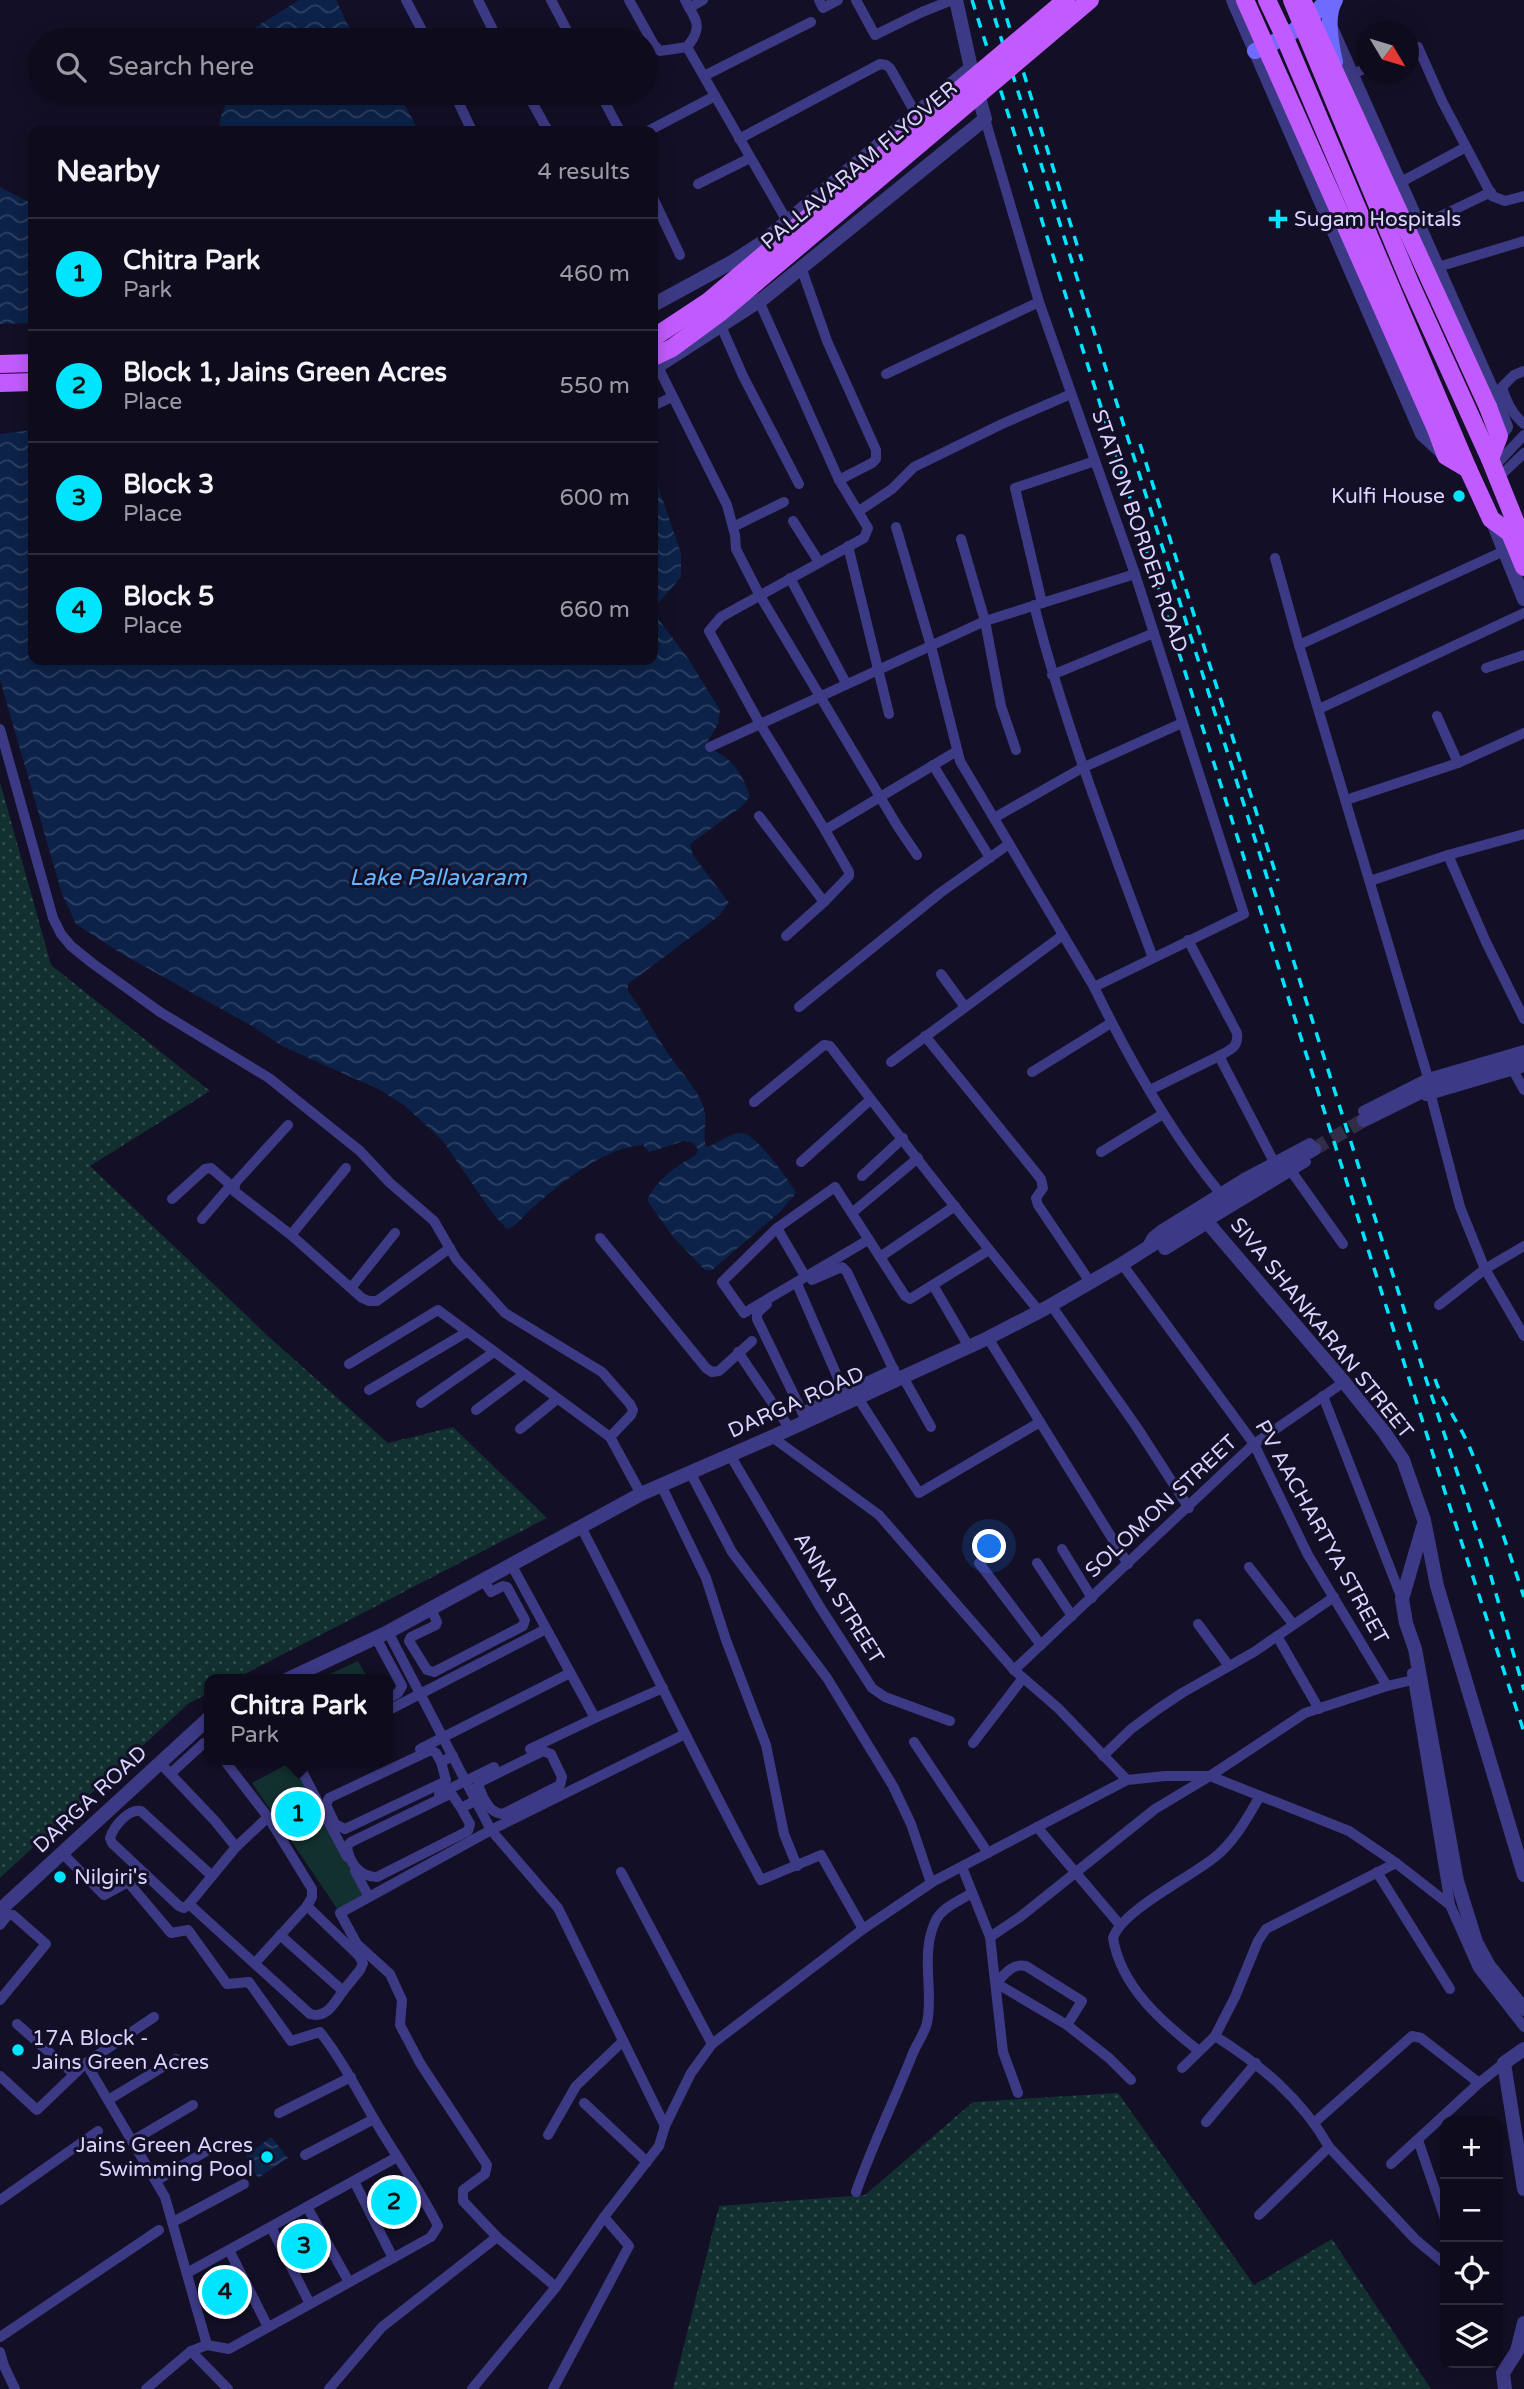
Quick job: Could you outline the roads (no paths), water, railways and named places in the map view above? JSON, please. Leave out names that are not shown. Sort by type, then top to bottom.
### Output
[{"type":"main road","name":"PALLAVARAM FLYOVER","points":[[658,335],[709,300],[1066,0]]},
{"type":"main road","name":"PALLAVARAM FLYOVER","points":[[658,361],[721,312],[1090,0]]},
{"type":"main road","points":[[1245,0],[1446,456],[1468,469]]},
{"type":"main road","points":[[1267,0],[1468,469],[1491,519],[1510,533],[1524,567]]},
{"type":"main road","points":[[1292,0],[1410,284],[1494,468],[1524,543]]},
{"type":"main road","points":[[1302,0],[1488,407],[1499,436],[1494,468]]},
{"type":"main road","points":[[1255,51],[1285,38],[1329,2]]},
{"type":"main road","points":[[1327,81],[1336,64],[1330,42],[1329,2]]},
{"type":"main road","points":[[1325,211],[1353,198]]},
{"type":"main road","points":[[0,364],[28,363]]},
{"type":"main road","points":[[0,383],[28,382]]},
{"type":"street","points":[[406,0],[421,28]]},
{"type":"street","points":[[478,0],[492,28]]},
{"type":"street","points":[[551,0],[566,28]]},
{"type":"street","points":[[629,0],[645,28]]},
{"type":"street","points":[[658,49],[660,51],[687,47],[696,36],[698,26],[687,4],[703,0]]},
{"type":"street","points":[[819,0],[823,8],[838,0]]},
{"type":"street","points":[[856,0],[876,35],[922,12],[954,0]]},
{"type":"street","points":[[916,0],[922,12]]},
{"type":"street","name":"STATION BORDER ROAD","points":[[954,0],[985,118],[1039,302],[1135,574],[1244,914],[1094,987]]},
{"type":"street","points":[[1233,0],[1422,433],[1446,456]]},
{"type":"street","points":[[704,76],[811,22]]},
{"type":"street","points":[[1331,28],[1356,65]]},
{"type":"street","points":[[687,47],[787,221]]},
{"type":"street","points":[[1419,49],[1492,197],[1505,201],[1524,196]]},
{"type":"street","points":[[739,139],[880,64],[890,68],[916,114]]},
{"type":"street","points":[[658,302],[760,244],[971,68]]},
{"type":"street","points":[[1365,84],[1401,182],[1506,426],[1499,436]]},
{"type":"street","points":[[658,126],[715,96]]},
{"type":"street","points":[[460,105],[470,126]]},
{"type":"street","points":[[534,105],[545,126]]},
{"type":"street","points":[[606,105],[617,126]]},
{"type":"street","points":[[658,363],[759,300],[985,118]]},
{"type":"street","points":[[1401,182],[1466,147]]},
{"type":"street","points":[[698,184],[750,158]]},
{"type":"street","points":[[1420,226],[1490,192]]},
{"type":"street","points":[[658,209],[680,255]]},
{"type":"street","points":[[1438,267],[1524,241]]},
{"type":"street","points":[[802,267],[827,341],[876,450],[873,463],[839,480]]},
{"type":"street","points":[[759,300],[839,480],[868,528],[864,538],[759,594],[721,617],[709,631],[760,724],[849,872],[849,876],[824,902],[786,936]]},
{"type":"street","points":[[886,374],[1039,302]]},
{"type":"street","points":[[721,326],[743,376],[799,484]]},
{"type":"street","points":[[1524,371],[1514,375],[1502,387],[1516,417],[1524,424]]},
{"type":"street","points":[[658,372],[727,505],[736,549],[759,594],[917,855]]},
{"type":"street","points":[[859,511],[892,489],[914,467],[1071,394]]},
{"type":"street","points":[[658,404],[673,397]]},
{"type":"street","points":[[1494,468],[1524,435]]},
{"type":"street","points":[[1494,468],[1524,453]]},
{"type":"street","points":[[1095,461],[1015,488],[1052,676],[1082,768],[1153,958]]},
{"type":"street","points":[[733,527],[784,502]]},
{"type":"street","points":[[1491,519],[1524,599]]},
{"type":"street","points":[[793,521],[819,562]]},
{"type":"street","points":[[896,527],[931,646],[960,761],[1094,987],[1111,1023],[1163,1114],[1220,1193]]},
{"type":"street","points":[[961,539],[985,621],[1001,706],[1016,750]]},
{"type":"street","points":[[848,546],[889,713]]},
{"type":"street","points":[[1299,645],[1504,551]]},
{"type":"street","points":[[1275,558],[1429,1086],[1460,1207],[1485,1269],[1524,1336]]},
{"type":"street","points":[[710,747],[985,621],[1135,574]]},
{"type":"street","points":[[790,578],[846,683]]},
{"type":"street","points":[[1319,709],[1524,613]]},
{"type":"street","points":[[1052,676],[1154,634]]},
{"type":"street","points":[[1486,668],[1524,655]]},
{"type":"street","points":[[1437,716],[1458,763]]},
{"type":"street","points":[[994,818],[1082,768],[1182,723]]},
{"type":"street","points":[[0,729],[53,918],[71,946],[160,1012],[269,1078],[360,1151],[390,1183],[434,1221],[456,1259],[505,1313],[602,1373],[630,1404],[633,1410],[631,1415],[610,1437]]},
{"type":"street","points":[[1346,800],[1458,763],[1524,733]]},
{"type":"street","points":[[825,830],[957,751]]},
{"type":"street","points":[[933,765],[990,858]]},
{"type":"street","points":[[759,816],[824,902]]},
{"type":"street","points":[[1370,881],[1524,834]]},
{"type":"street","points":[[799,1007],[940,893],[1009,844]]},
{"type":"street","points":[[1448,855],[1524,1020]]},
{"type":"street","points":[[891,1062],[1063,935]]},
{"type":"street","points":[[1150,1090],[1234,1048],[1238,1041],[1237,1033],[1188,940]]},
{"type":"street","points":[[942,974],[965,1007]]},
{"type":"street","points":[[1032,1072],[1111,1023]]},
{"type":"street","points":[[925,1036],[1041,1179],[1043,1188],[1036,1198],[1038,1205],[1090,1282]]},
{"type":"street","points":[[754,1102],[824,1045],[830,1046],[989,1250],[1045,1307],[1136,1426],[1189,1507]]},
{"type":"street","points":[[1363,1115],[1524,1049]]},
{"type":"street","points":[[1219,1056],[1285,1164],[1343,1244]]},
{"type":"street","points":[[1363,1115],[1430,1087],[1524,1059]]},
{"type":"street","points":[[1381,1118],[1429,1086],[1524,1067]]},
{"type":"street","points":[[1513,1070],[1524,1090]]},
{"type":"street","points":[[801,1161],[870,1100]]},
{"type":"street","points":[[1101,1152],[1163,1114]]},
{"type":"street","points":[[202,1219],[288,1125]]},
{"type":"street","points":[[862,1176],[902,1138]]},
{"type":"street","points":[[1306,1162],[1285,1164],[1220,1193],[1163,1228],[1152,1237],[1146,1249],[1163,1249],[1207,1222],[1285,1164],[1312,1146]]},
{"type":"street","name":"DARGA ROAD","points":[[299,1674],[382,1635],[641,1494],[790,1429],[804,1417],[851,1395],[988,1338],[1122,1264],[1312,1146]]},
{"type":"street","points":[[853,1212],[918,1158]]},
{"type":"street","points":[[172,1199],[205,1168],[211,1168],[232,1186],[236,1193],[369,1301],[377,1301],[450,1248]]},
{"type":"street","points":[[291,1235],[346,1168]]},
{"type":"street","points":[[868,1240],[744,1313],[722,1282],[777,1228],[835,1187],[905,1296],[910,1299],[989,1250]]},
{"type":"street","points":[[880,1257],[955,1206]]},
{"type":"street","name":"SIVA SHANKARAN STREET","points":[[1207,1222],[1344,1382],[1403,1460],[1424,1520],[1437,1586],[1524,1875]]},
{"type":"street","points":[[777,1228],[806,1276]]},
{"type":"street","points":[[351,1288],[395,1233]]},
{"type":"street","points":[[600,1238],[706,1368],[712,1372],[719,1371],[752,1341]]},
{"type":"street","points":[[1439,1306],[1485,1269],[1524,1246]]},
{"type":"street","name":"PV AACHARTYA STREET","points":[[1122,1264],[1254,1444],[1308,1555],[1387,1686]]},
{"type":"street","points":[[804,1417],[757,1319],[757,1313],[761,1307],[797,1286],[842,1267],[847,1272],[898,1375],[930,1427]]},
{"type":"street","points":[[933,1285],[969,1347]]},
{"type":"street","points":[[797,1286],[851,1395],[919,1493],[1040,1422]]},
{"type":"street","points":[[349,1364],[438,1310],[610,1437],[641,1494]]},
{"type":"street","points":[[369,1390],[467,1332]]},
{"type":"street","points":[[988,1338],[1128,1564]]},
{"type":"street","points":[[421,1404],[494,1352]]},
{"type":"street","points":[[738,1352],[790,1429]]},
{"type":"street","points":[[476,1410],[524,1374]]},
{"type":"street","name":"SOLOMON STREET","points":[[973,1743],[1018,1674],[1041,1645],[1254,1444],[1344,1382]]},
{"type":"street","points":[[1323,1396],[1402,1598],[1417,1661],[1457,1881],[1476,1942],[1489,1966],[1524,2009]]},
{"type":"street","points":[[520,1429],[557,1399]]},
{"type":"street","points":[[772,1437],[879,1514],[1018,1674],[1058,1708],[1127,1780]]},
{"type":"street","name":"ANNA STREET","points":[[730,1455],[820,1607],[872,1688],[884,1697],[950,1721]]},
{"type":"street","points":[[690,1472],[732,1552],[827,1678],[893,1786],[911,1824],[931,1883]]},
{"type":"street","points":[[661,1485],[706,1578],[726,1640],[766,1745],[784,1833],[797,1866]]},
{"type":"street","points":[[1402,1598],[1424,1520]]},
{"type":"street","points":[[581,1527],[761,1880],[821,1856],[863,1929]]},
{"type":"street","points":[[1062,1549],[1092,1598]]},
{"type":"street","points":[[979,1563],[1041,1645]]},
{"type":"street","points":[[1037,1563],[1072,1616]]},
{"type":"street","points":[[512,1566],[595,1718]]},
{"type":"street","points":[[1249,1567],[1293,1624]]},
{"type":"street","points":[[431,1609],[436,1625],[411,1637],[409,1641],[426,1670],[434,1672],[523,1626],[525,1619],[507,1587],[503,1586],[491,1592],[484,1581]]},
{"type":"street","points":[[1103,1756],[1131,1729],[1158,1709],[1255,1652],[1334,1597]]},
{"type":"street","points":[[1198,1623],[1229,1666]]},
{"type":"street","points":[[393,1709],[546,1629]]},
{"type":"street","points":[[382,1635],[421,1694],[466,1780],[479,1799],[491,1830],[558,1908],[665,2126]]},
{"type":"street","points":[[382,1635],[402,1686],[393,1696]]},
{"type":"street","points":[[1277,1636],[1319,1709]]},
{"type":"street","points":[[1417,1661],[1412,1669],[1413,1680],[1450,1905],[1478,1968],[1524,2027]]},
{"type":"street","points":[[393,1764],[569,1673]]},
{"type":"street","points":[[990,1937],[1155,1809],[1306,1713],[1413,1680]]},
{"type":"street","points":[[340,1844],[466,1780],[663,1688]]},
{"type":"street","name":"DARGA ROAD","points":[[0,1910],[62,1853],[165,1768],[204,1724]]},
{"type":"street","points":[[556,2287],[498,2237],[463,2201],[463,2190],[485,2174],[487,2165],[421,2063],[400,2025],[402,2000],[390,1974],[357,1944],[340,1913],[491,1830],[685,1734]]},
{"type":"street","points":[[204,1742],[165,1768],[236,1847]]},
{"type":"street","points":[[914,1742],[988,1853]]},
{"type":"street","points":[[431,1750],[441,1762],[446,1780],[444,1782],[345,1829],[335,1824],[326,1804],[330,1798],[431,1750]]},
{"type":"street","points":[[543,1751],[551,1754],[562,1777],[559,1785],[503,1814],[498,1814],[479,1799],[480,1782],[543,1751]]},
{"type":"street","points":[[441,1762],[453,1756]]},
{"type":"street","points":[[228,1765],[268,1817],[312,1889],[312,1897],[307,1906],[255,1963]]},
{"type":"street","points":[[299,1765],[369,1897]]},
{"type":"street","points":[[318,1802],[390,1765]]},
{"type":"street","points":[[472,2389],[556,2287],[604,2217],[659,2146],[665,2126],[691,2073],[712,2044],[863,1929],[931,1883],[1127,1780],[1165,1776],[1210,1776],[1349,1831],[1450,1905]]},
{"type":"street","points":[[450,1794],[461,1808],[470,1824],[468,1831],[377,1877],[358,1871],[347,1851],[351,1842],[450,1794]]},
{"type":"street","points":[[1199,2052],[1138,1994],[1115,1949],[1113,1938],[1120,1924],[1215,1857],[1234,1839],[1260,1796]]},
{"type":"street","points":[[461,1808],[479,1799]]},
{"type":"street","points":[[212,1876],[141,1811],[130,1812],[111,1833],[112,1843],[184,1908],[189,1904],[236,1847],[268,1817]]},
{"type":"street","points":[[1037,1827],[1120,1924]]},
{"type":"street","points":[[62,1853],[104,1895],[128,1882],[171,1933],[188,1930],[227,1984],[249,1982],[291,2042],[320,2032],[340,2057],[438,2226],[431,2237],[229,2348],[207,2346],[191,2351],[146,2389]]},
{"type":"street","points":[[1182,2068],[1215,2036],[1266,1929],[1396,1863]]},
{"type":"street","points":[[962,1867],[990,1937],[1003,2052],[1018,2093]]},
{"type":"street","points":[[621,1872],[712,2044]]},
{"type":"street","points":[[1377,1872],[1450,1989]]},
{"type":"street","points":[[856,2192],[871,2150],[895,2101],[926,2024],[927,1976],[935,1921],[947,1908],[972,1893]]},
{"type":"street","points":[[189,1904],[310,2014],[318,2016],[324,2014],[363,1963],[307,1906]]},
{"type":"street","points":[[0,1925],[8,1915],[13,1916],[46,1944],[0,2000]]},
{"type":"street","points":[[280,1936],[343,1991]]},
{"type":"street","points":[[996,1983],[1010,1968],[1026,1966],[1082,2001],[1067,2025]]},
{"type":"street","points":[[996,1983],[1067,2025],[1109,2058],[1131,2080]]},
{"type":"street","points":[[0,2076],[37,2110],[86,2063],[154,2017]]},
{"type":"street","points":[[17,2024],[74,2074]]},
{"type":"street","points":[[1315,2122],[1412,2036],[1417,2035],[1479,2083]]},
{"type":"street","points":[[1215,2036],[1269,2073],[1315,2122],[1329,2147],[1415,2239],[1440,2260]]},
{"type":"street","points":[[548,2135],[576,2086],[622,2042]]},
{"type":"street","points":[[1391,2164],[1479,2083],[1524,2049]]},
{"type":"street","points":[[108,2100],[176,2059]]},
{"type":"street","points":[[86,2063],[165,2197],[207,2346]]},
{"type":"street","points":[[1206,2122],[1256,2063]]},
{"type":"street","points":[[1504,2063],[1524,2189]]},
{"type":"street","points":[[279,2113],[351,2077]]},
{"type":"street","points":[[584,2103],[647,2162]]},
{"type":"street","points":[[132,2141],[193,2105]]},
{"type":"street","points":[[305,2155],[374,2119]]},
{"type":"street","points":[[0,2200],[97,2131]]},
{"type":"street","points":[[1418,2140],[1440,2204]]},
{"type":"street","points":[[156,2181],[220,2143]]},
{"type":"street","points":[[1259,2216],[1329,2147]]},
{"type":"street","points":[[187,2273],[397,2157]]},
{"type":"street","points":[[354,2181],[393,2258]]},
{"type":"street","points":[[173,2222],[244,2184]]},
{"type":"street","points":[[307,2207],[349,2282]]},
{"type":"street","points":[[553,2389],[629,2246],[604,2217]]},
{"type":"street","points":[[271,2227],[310,2304]]},
{"type":"street","points":[[0,2337],[159,2230]]},
{"type":"street","points":[[328,2389],[382,2327],[498,2237]]},
{"type":"street","points":[[229,2250],[268,2327]]},
{"type":"street","points":[[1503,2364],[1517,2351],[1524,2323]]},
{"type":"street","points":[[191,2351],[228,2389]]},
{"type":"street","points":[[0,2352],[2,2367],[15,2389]]},
{"type":"street","points":[[1499,2368],[1506,2389]]},
{"type":"water","points":[[299,0],[336,0],[349,28],[254,28]]},
{"type":"water","points":[[225,105],[405,105],[416,126],[219,126]]},
{"type":"water","points":[[0,187],[28,201],[28,323],[0,324]]},
{"type":"water","name":"Lake Pallavaram","points":[[28,431],[28,665],[658,665],[658,619],[689,660],[720,710],[718,724],[706,744],[734,765],[750,796],[742,806],[690,844],[693,855],[729,903],[719,916],[628,984],[628,991],[701,1101],[705,1114],[706,1147],[737,1133],[748,1135],[779,1168],[796,1193],[781,1211],[712,1270],[705,1270],[674,1238],[647,1200],[668,1174],[696,1155],[698,1149],[693,1143],[684,1141],[649,1152],[643,1145],[613,1152],[569,1178],[518,1223],[507,1229],[493,1214],[443,1141],[405,1106],[380,1090],[282,1046],[252,1026],[122,954],[76,924],[62,894],[0,680],[0,434]]},
{"type":"water","name":"Lake Pallavaram","points":[[658,486],[681,553],[681,577],[658,604]]},
{"type":"water","name":"Jains Green Acres Swimming Pool","points":[[271,2137],[288,2158],[258,2178],[246,2156]]},
{"type":"tunnel","points":[[1314,1149],[1364,1120]]},
{"type":"railway","points":[[972,0],[1445,1492],[1524,1732]]},
{"type":"railway","points":[[989,0],[1426,1379],[1485,1556],[1524,1690]]},
{"type":"railway","points":[[1001,0],[1082,261]]},
{"type":"railway","points":[[1140,444],[1278,881]]},
{"type":"railway","points":[[1435,1379],[1477,1464],[1524,1597]]},
{"type":"place","name":"Sugam Hospitals","points":[[1278,219]]},
{"type":"place","name":"Kulfi House","points":[[1459,496]]},
{"type":"place","name":"Chitra Park","points":[[298,1814]]},
{"type":"place","name":"Nilgiri's","points":[[60,1877]]},
{"type":"place","name":"17A Block - Jains Green Acres","points":[[18,2050]]},
{"type":"place","name":"Jains Green Acres Swimming Pool","points":[[267,2157]]},
{"type":"place","name":"Block 1, Jains Green Acres","points":[[394,2202]]},
{"type":"place","name":"Block 3","points":[[304,2246]]},
{"type":"place","name":"Block 5","points":[[225,2292]]}]
